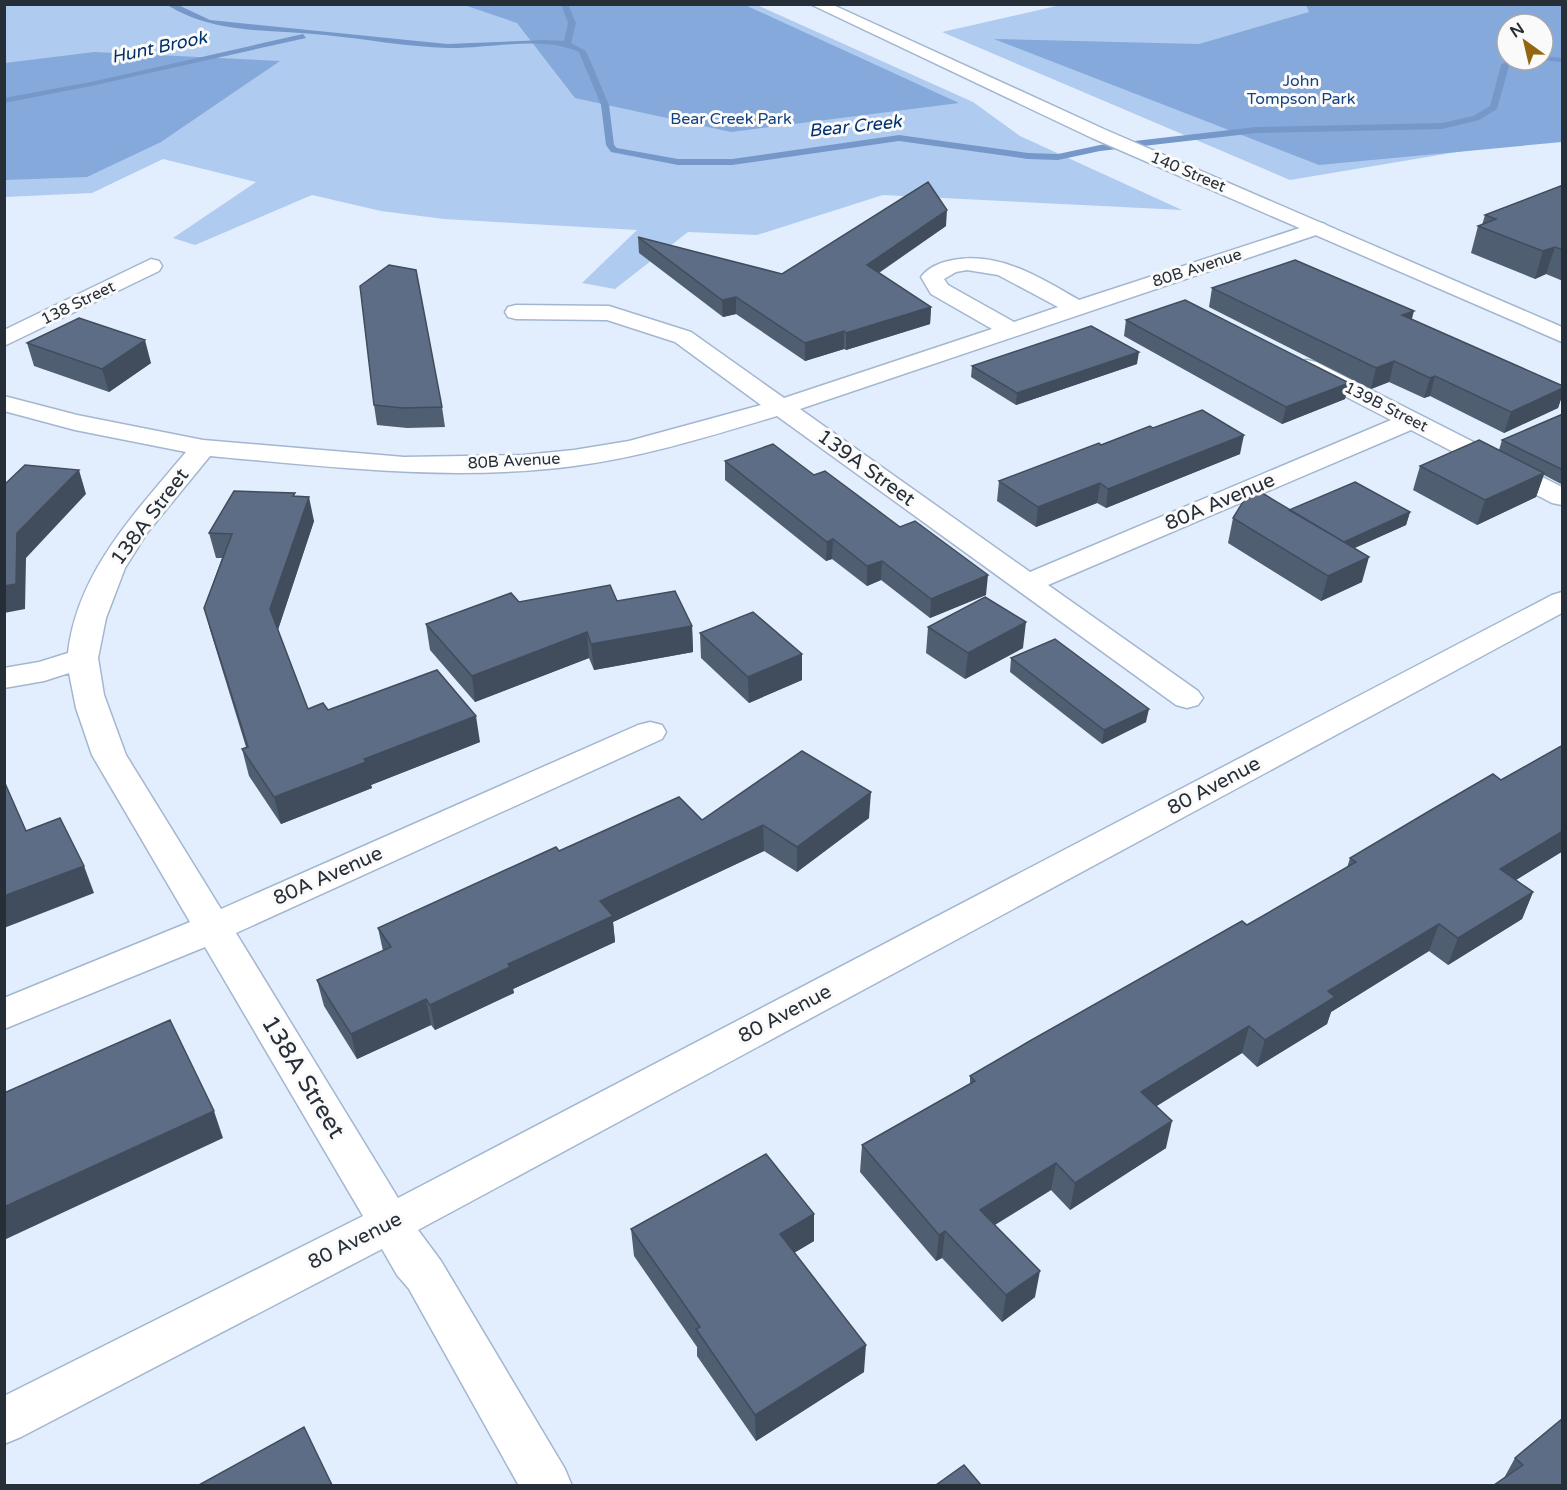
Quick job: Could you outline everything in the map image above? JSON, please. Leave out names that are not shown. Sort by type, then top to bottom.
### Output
[{"type":"street","name":"140 Street","points":[[817,4],[1099,134],[1563,335]]},
{"type":"street","name":"80B Avenue","points":[[4,403],[75,422],[203,448],[404,465],[524,463],[574,458],[628,449],[685,435],[781,407],[1318,228]]},
{"type":"street","points":[[1011,330],[939,289],[932,277],[943,268],[960,264],[981,264],[1004,270],[1077,308]]},
{"type":"street","name":"138 Street","points":[[4,339],[151,267]]},
{"type":"street","points":[[1144,285],[1172,299]]},
{"type":"street","name":"139A Street","points":[[516,312],[609,312],[683,337],[1186,698]]},
{"type":"street","name":"139B Street","points":[[1282,355],[1563,496]]},
{"type":"street","name":"80A Avenue","points":[[1028,583],[1412,420]]},
{"type":"street","name":"138A Street","points":[[203,448],[121,548],[99,589],[87,632],[83,658],[87,694],[109,755],[424,1275],[547,1485]]},
{"type":"street","name":"80 Avenue","points":[[4,1421],[391,1223],[1563,601]]},
{"type":"street","points":[[4,678],[44,671],[83,658]]},
{"type":"street","name":"80A Avenue","points":[[4,1014],[213,928],[650,732]]},
{"type":"green space","name":"John Tompson Park","points":[[1065,4],[1562,5],[1555,29],[1555,12],[1495,12],[1495,72],[1543,72],[1523,141],[1290,180],[942,32]]},
{"type":"green space","name":"Bear Creek Park","points":[[4,5],[757,5],[973,102],[1020,136],[1182,210],[883,195],[757,235],[688,232],[615,289],[582,283],[637,230],[444,219],[381,211],[312,195],[195,245],[173,238],[256,182],[163,159],[92,193],[5,197]]},
{"type":"green space","points":[[464,5],[745,5],[959,103],[731,132],[575,98],[517,23]]},
{"type":"green space","name":"John Tompson Park","points":[[1306,5],[1562,5],[1562,142],[1319,165],[994,39],[1199,44],[1309,12]]},
{"type":"green space","points":[[94,52],[280,61],[161,142],[87,177],[5,180],[5,63]]},
{"type":"building","points":[[928,182],[947,210],[867,265],[931,307],[805,343],[736,297],[722,300],[638,237],[782,274]]},
{"type":"building","points":[[1563,185],[1563,250],[1555,247],[1543,251],[1478,226],[1496,219],[1485,215]]},
{"type":"building","points":[[1295,260],[1414,311],[1402,315],[1563,386],[1563,388],[1511,412],[1435,376],[1430,378],[1394,361],[1376,368],[1212,288]]},
{"type":"building","points":[[389,265],[416,270],[442,407],[403,408],[374,405],[360,286]]},
{"type":"building","points":[[1185,300],[1349,383],[1286,407],[1126,320]]},
{"type":"building","points":[[79,318],[145,340],[102,369],[27,343]]},
{"type":"building","points":[[1091,326],[1139,352],[1017,393],[972,366]]},
{"type":"building","points":[[1202,410],[1244,435],[1108,489],[1100,483],[1038,507],[999,481],[1099,443],[1101,445],[1150,426],[1153,428]]},
{"type":"building","points":[[1563,414],[1563,470],[1502,440]]},
{"type":"building","points":[[1479,440],[1544,473],[1485,500],[1420,466]]},
{"type":"building","points":[[773,444],[814,475],[825,471],[900,527],[915,521],[988,575],[931,599],[882,561],[867,566],[833,539],[827,542],[725,461]]},
{"type":"building","points":[[25,465],[79,470],[17,533],[16,584],[4,586],[4,485]]},
{"type":"building","points":[[1355,482],[1410,512],[1344,542],[1289,510]]},
{"type":"building","points":[[1252,487],[1369,557],[1328,576],[1233,518]]},
{"type":"building","points":[[234,491],[295,493],[293,496],[309,497],[270,609],[308,709],[323,703],[328,710],[437,670],[476,716],[274,797],[242,749],[248,747],[204,608],[232,534],[209,533]]},
{"type":"building","points":[[610,585],[617,601],[675,591],[692,626],[591,644],[587,632],[472,676],[426,624],[511,593],[519,602]]},
{"type":"building","points":[[985,597],[1026,622],[968,653],[928,627]]},
{"type":"building","points":[[753,612],[802,654],[748,677],[700,633]]},
{"type":"building","points":[[1055,639],[1149,709],[1104,730],[1011,658]]},
{"type":"building","points":[[1563,745],[1563,831],[1500,869],[1533,892],[1458,938],[1439,924],[1328,991],[1335,997],[1265,1040],[1249,1026],[1141,1092],[1172,1121],[1075,1183],[1056,1163],[980,1210],[1040,1271],[1006,1295],[945,1231],[939,1235],[862,1145],[975,1081],[970,1076],[1028,1042],[1242,921],[1247,925],[1356,862],[1350,858],[1493,774],[1501,780]]},
{"type":"building","points":[[802,751],[871,792],[797,847],[763,825],[600,901],[613,916],[508,964],[510,967],[430,1005],[426,999],[351,1034],[317,980],[391,947],[378,928],[556,847],[559,851],[679,797],[702,820]]},
{"type":"building","points":[[4,781],[26,831],[60,818],[84,866],[4,896]]},
{"type":"building","points":[[170,1020],[214,1111],[4,1207],[4,1093]]},
{"type":"building","points":[[766,1154],[814,1214],[780,1234],[866,1345],[755,1415],[696,1329],[700,1327],[631,1229]]},
{"type":"building","points":[[1563,1418],[1563,1485],[1494,1485],[1523,1465],[1515,1458]]},
{"type":"building","points":[[304,1427],[332,1485],[199,1485]]},
{"type":"building","points":[[964,1465],[981,1485],[936,1485]]},
{"type":"waterway","name":"Bear Creek","points":[[169,4],[208,22],[237,26],[322,32],[447,46],[545,42],[567,44]]},
{"type":"waterway","points":[[564,4],[572,23],[567,44]]},
{"type":"waterway","name":"Hunt Brook","points":[[4,101],[91,84],[303,36]]},
{"type":"waterway","name":"Bear Creek","points":[[567,44],[582,51],[605,105],[610,145],[614,150],[678,162],[701,163],[732,162],[899,138],[1028,156],[1058,157],[1100,148],[1256,130],[1442,126],[1476,118],[1494,107],[1503,72]]},
{"type":"waterway","name":"Bear Creek","points":[[1555,59],[1562,60]]}]
